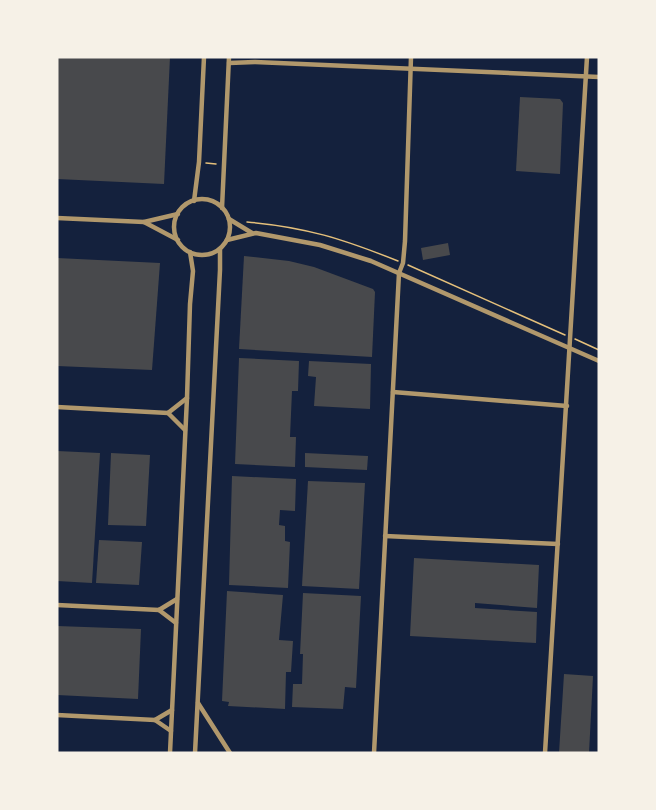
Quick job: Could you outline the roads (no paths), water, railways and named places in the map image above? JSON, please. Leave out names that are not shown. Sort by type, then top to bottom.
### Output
[{"type":"street","points":[[194,201],[199,162],[204,57]]},
{"type":"street","points":[[374,753],[399,273],[404,264],[411,57]]},
{"type":"street","points":[[545,753],[587,57]]},
{"type":"street","points":[[144,222],[178,240],[190,252],[205,255],[220,249],[227,240],[230,230],[228,219],[222,208],[229,60],[599,77]]},
{"type":"street","points":[[178,240],[175,227],[178,214],[183,207],[194,201],[209,201],[222,208]]},
{"type":"street","points":[[57,218],[144,222],[178,214]]},
{"type":"street","points":[[228,219],[252,233],[320,245],[371,261],[599,361]]},
{"type":"street","points":[[227,240],[252,233]]},
{"type":"street","points":[[195,753],[220,249]]},
{"type":"street","points":[[170,753],[193,271],[190,252]]},
{"type":"street","points":[[393,392],[567,406]]},
{"type":"street","points":[[57,407],[168,413],[187,398]]},
{"type":"street","points":[[168,413],[185,430]]},
{"type":"street","points":[[385,536],[558,544]]},
{"type":"street","points":[[57,605],[159,610],[177,599]]},
{"type":"street","points":[[159,610],[176,623]]},
{"type":"street","points":[[198,703],[230,753]]},
{"type":"street","points":[[154,720],[172,710]]},
{"type":"street","points":[[57,715],[154,720],[171,731]]}]
